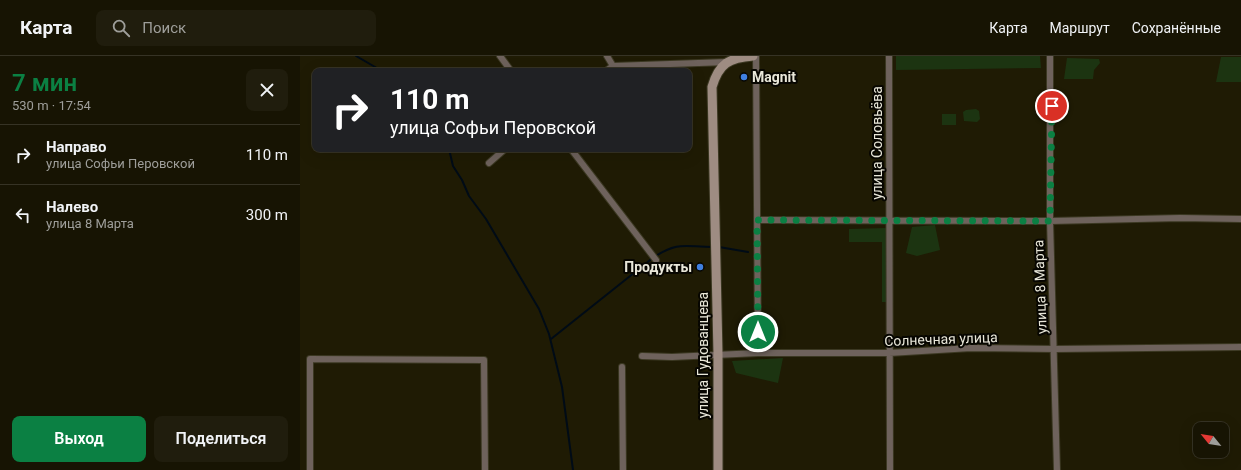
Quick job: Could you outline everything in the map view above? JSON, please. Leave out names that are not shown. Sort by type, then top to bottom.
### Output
[{"type":"street","points":[[500,56],[509,68]]},
{"type":"street","points":[[608,56],[613,66]]},
{"type":"street","points":[[610,68],[613,66],[727,62],[755,56],[758,353]]},
{"type":"street","name":"улица Соловьёва","points":[[889,56],[890,470]]},
{"type":"street","name":"улица 8 Марта","points":[[1050,56],[1050,221],[1055,350],[1057,470]]},
{"type":"street","name":"улица Гудованцева","points":[[718,470],[718,354],[712,87],[717,72],[727,62]]},
{"type":"street","points":[[488,163],[501,152]]},
{"type":"street","points":[[573,152],[656,260]]},
{"type":"street","points":[[757,220],[1050,221],[1241,218]]},
{"type":"street","name":"Солнечная улица","points":[[642,356],[672,357],[758,353],[889,353],[971,348],[1055,350],[1241,347]]},
{"type":"street","points":[[310,470],[310,359],[484,360],[485,470]]},
{"type":"street","points":[[622,367],[623,470]]},
{"type":"green space","points":[[896,56],[1040,56],[1041,68],[896,70]]},
{"type":"green space","points":[[1221,57],[1241,57],[1241,82],[1216,82]]},
{"type":"green space","points":[[1067,58],[1099,59],[1100,63],[1094,70],[1093,79],[1064,79]]},
{"type":"green space","points":[[976,109],[979,111],[980,119],[977,122],[964,121],[963,112],[966,110]]},
{"type":"green space","points":[[942,114],[956,114],[956,125],[942,125]]},
{"type":"green space","points":[[935,225],[940,250],[917,256],[906,253],[912,227]]},
{"type":"green space","points":[[886,228],[886,302],[882,302],[882,242],[849,242],[849,229]]},
{"type":"green space","points":[[783,358],[778,383],[736,373],[732,361]]},
{"type":"waterway","points":[[356,56],[377,68]]},
{"type":"waterway","points":[[450,152],[453,166],[462,180],[469,196],[486,219],[539,309],[549,334],[562,387],[573,470]]},
{"type":"waterway","points":[[551,339],[654,257],[676,247],[713,247]]},
{"type":"waterway","points":[[719,247],[748,252]]},
{"type":"place","name":"Magnit","points":[[744,77]]},
{"type":"place","name":"Продукты","points":[[700,267]]},
{"type":"route","points":[[758,332],[757,220],[1050,221],[1052,106]]}]
